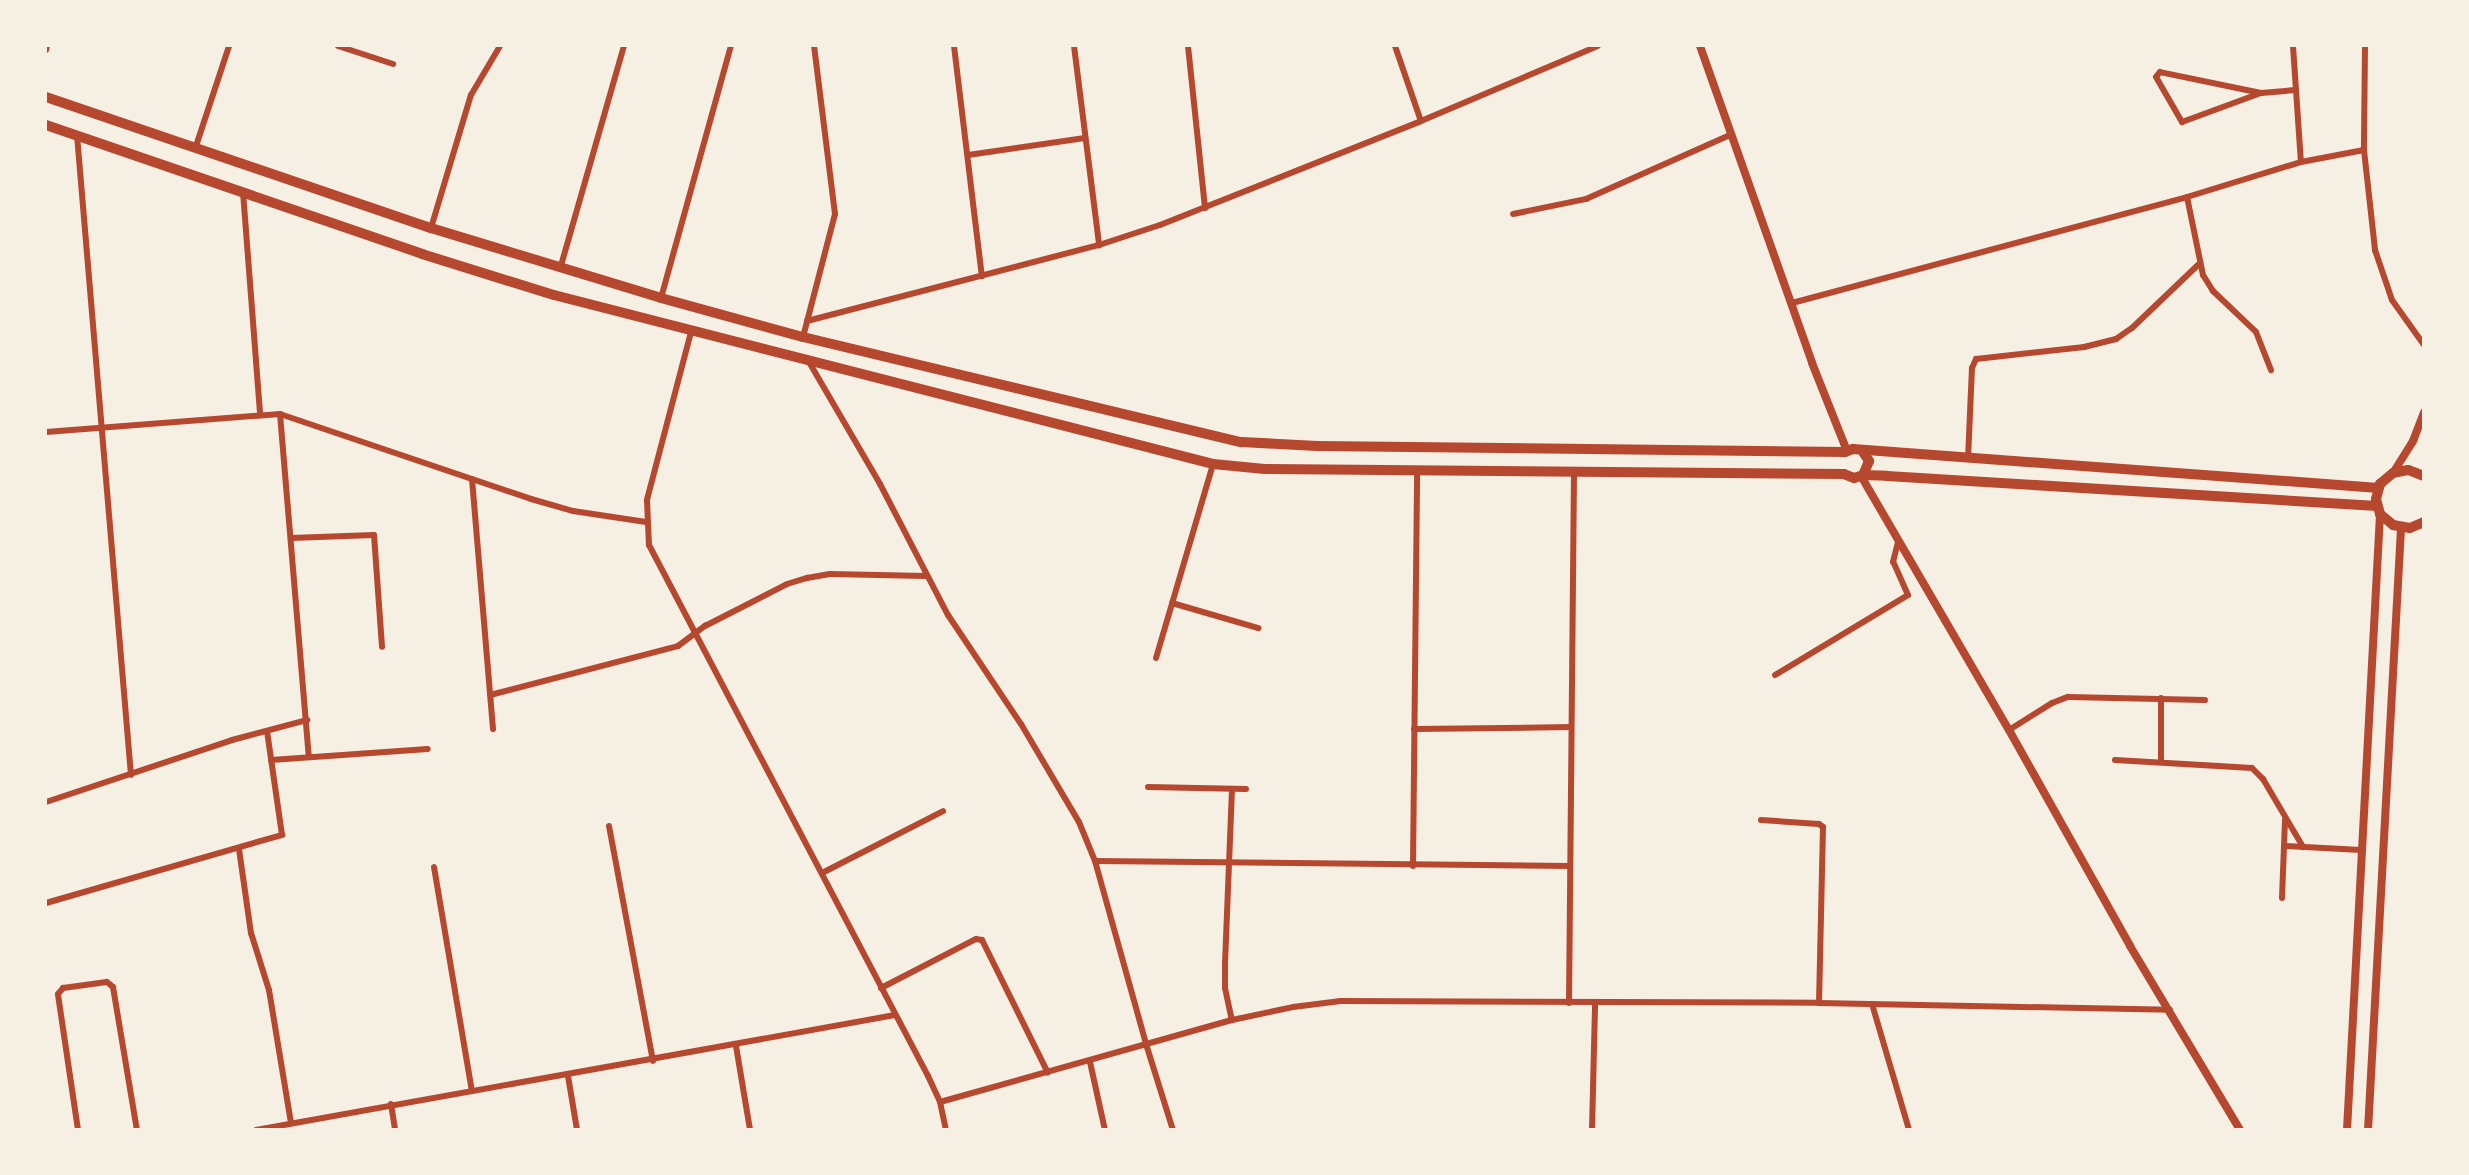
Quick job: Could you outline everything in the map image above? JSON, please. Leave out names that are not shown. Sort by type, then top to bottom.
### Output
[{"type":"main road","points":[[46,97],[430,228],[661,299],[803,337],[1242,442],[1317,446],[1846,452],[1853,449],[1863,452],[2379,488]]},
{"type":"main road","points":[[46,125],[435,258],[691,332],[1213,464],[1265,469],[1844,474],[2379,510]]},
{"type":"main road","points":[[1844,474],[1840,465],[1846,452]]},
{"type":"main road","points":[[1862,476],[1868,461],[1863,452]]},
{"type":"main road","points":[[2424,476],[2408,470],[2393,473],[2379,488],[2379,510],[2389,523],[2402,528],[2414,527],[2424,522]]},
{"type":"street","points":[[195,149],[229,46]]},
{"type":"street","points":[[338,46],[393,64]]},
{"type":"street","points":[[430,228],[471,95],[499,46]]},
{"type":"street","points":[[560,269],[624,46]]},
{"type":"street","points":[[661,299],[731,46]]},
{"type":"street","points":[[803,337],[835,214],[814,46]]},
{"type":"street","points":[[954,46],[982,276]]},
{"type":"street","points":[[1074,46],[1099,245]]},
{"type":"street","points":[[1188,46],[1205,208]]},
{"type":"street","points":[[1395,46],[1421,121]]},
{"type":"street","points":[[807,321],[1099,245],[1205,208],[1598,46]]},
{"type":"street","points":[[1700,46],[1846,452]]},
{"type":"street","points":[[2293,46],[2301,162]]},
{"type":"street","points":[[2365,46],[2364,150],[2375,250],[2392,300],[2424,345]]},
{"type":"street","points":[[2261,93],[2160,72],[2156,77],[2182,122],[2261,93],[2295,90]]},
{"type":"street","points":[[1513,214],[1586,199],[1732,134]]},
{"type":"street","points":[[77,135],[131,775]]},
{"type":"street","points":[[968,155],[1085,138]]},
{"type":"street","points":[[1791,303],[2187,197],[2301,162],[2364,150]]},
{"type":"street","points":[[243,192],[260,415]]},
{"type":"street","points":[[2187,197],[2199,264],[2213,291],[2256,332],[2270,370]]},
{"type":"street","points":[[1968,459],[1972,368],[1976,359],[2084,347],[2116,339],[2132,328],[2199,264]]},
{"type":"street","points":[[691,332],[652,478],[646,522],[649,545],[940,1102],[946,1129]]},
{"type":"street","points":[[810,362],[880,484],[926,576],[1079,822],[1095,861],[1146,1044],[1173,1129]]},
{"type":"street","points":[[2393,473],[2413,442],[2424,412]]},
{"type":"street","points":[[46,432],[280,414],[573,511],[646,522]]},
{"type":"street","points":[[280,414],[309,756]]},
{"type":"street","points":[[1156,658],[1213,464]]},
{"type":"street","points":[[1413,866],[1418,471]]},
{"type":"street","points":[[1569,1003],[1574,472]]},
{"type":"street","points":[[1862,476],[2009,730],[2084,867],[2240,1129]]},
{"type":"street","points":[[472,479],[493,729]]},
{"type":"street","points":[[2347,1129],[2379,510]]},
{"type":"street","points":[[2368,1129],[2402,528]]},
{"type":"street","points":[[291,538],[374,535],[382,647]]},
{"type":"street","points":[[1775,675],[1908,595],[1894,562],[1898,542]]},
{"type":"street","points":[[490,695],[678,646],[695,633],[787,584],[807,578],[830,574],[926,576]]},
{"type":"street","points":[[1172,603],[1258,628]]},
{"type":"street","points":[[2009,730],[2052,703],[2068,697],[2205,700]]},
{"type":"street","points":[[2161,698],[2161,762]]},
{"type":"street","points":[[46,802],[307,720]]},
{"type":"street","points":[[1414,729],[1571,727]]},
{"type":"street","points":[[46,903],[282,835],[267,731]]},
{"type":"street","points":[[271,760],[428,749]]},
{"type":"street","points":[[2115,760],[2252,768],[2263,779],[2303,847]]},
{"type":"street","points":[[1148,787],[1246,789]]},
{"type":"street","points":[[1232,789],[1225,962],[1232,1020]]},
{"type":"street","points":[[822,873],[943,811]]},
{"type":"street","points":[[2282,898],[2285,818]]},
{"type":"street","points":[[1761,820],[1819,824],[1823,827],[1819,1003]]},
{"type":"street","points":[[609,826],[653,1061]]},
{"type":"street","points":[[2284,846],[2361,850]]},
{"type":"street","points":[[239,849],[251,933],[269,990],[291,1123]]},
{"type":"street","points":[[1095,861],[1570,866]]},
{"type":"street","points":[[434,867],[472,1090]]},
{"type":"street","points":[[881,988],[976,940],[982,940],[1048,1073]]},
{"type":"street","points":[[78,1129],[58,994],[62,988],[107,982],[113,987],[137,1129]]},
{"type":"street","points":[[940,1102],[1232,1020],[1293,1007],[1341,1001],[1819,1003],[2170,1010]]},
{"type":"street","points":[[1592,1129],[1595,1004]]},
{"type":"street","points":[[1872,1004],[1909,1129]]},
{"type":"street","points":[[256,1129],[653,1061],[895,1016]]},
{"type":"street","points":[[736,1046],[750,1129]]},
{"type":"street","points":[[1090,1062],[1105,1129]]},
{"type":"street","points":[[568,1076],[577,1129]]},
{"type":"street","points":[[391,1104],[395,1129]]}]
